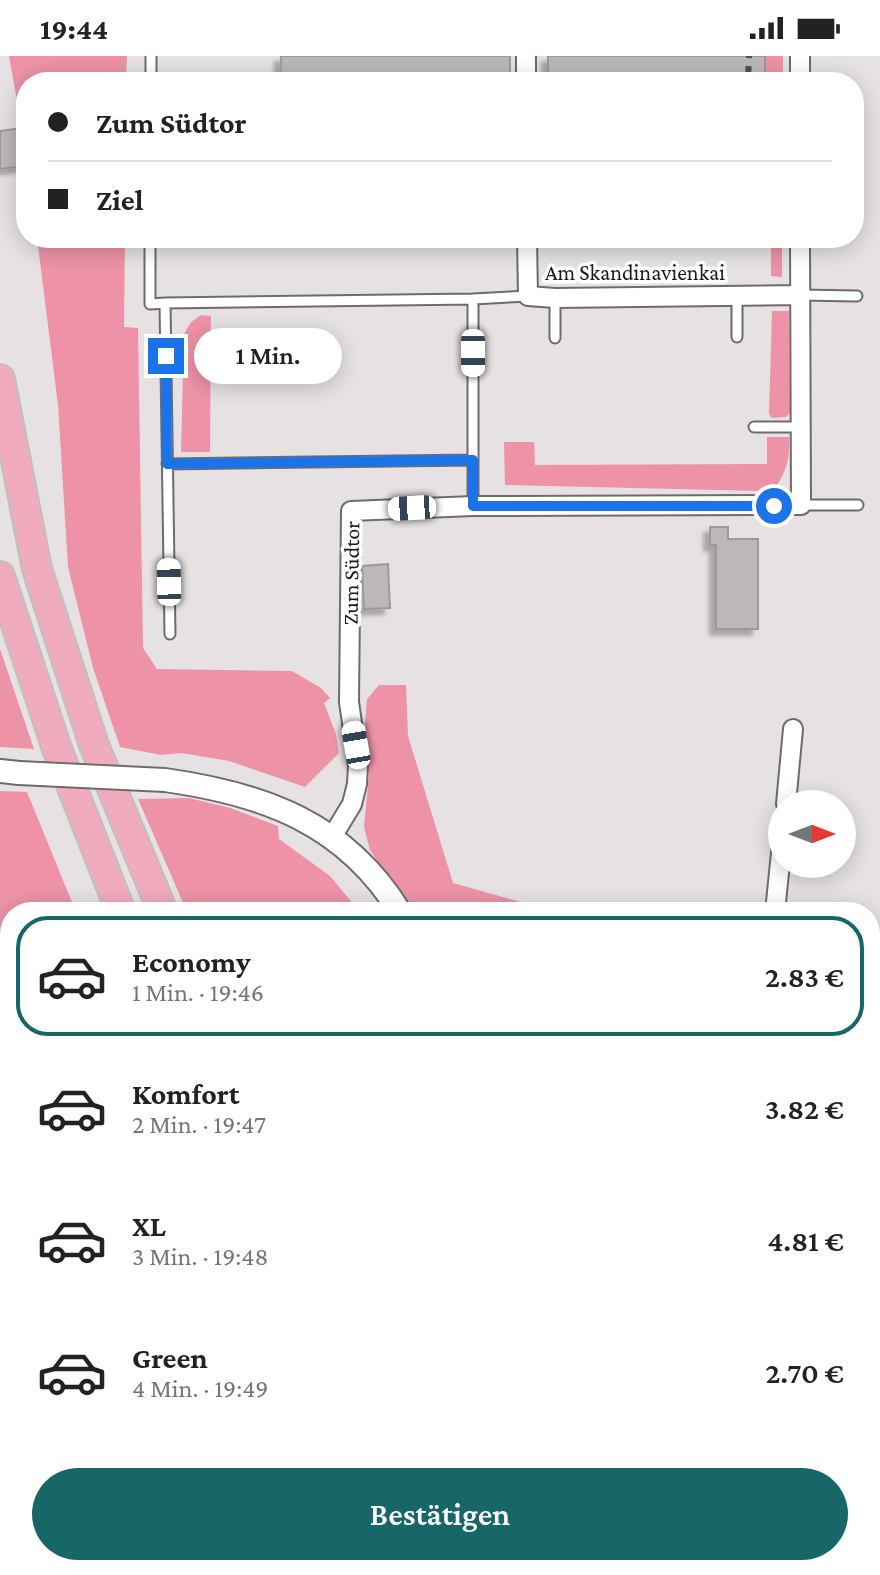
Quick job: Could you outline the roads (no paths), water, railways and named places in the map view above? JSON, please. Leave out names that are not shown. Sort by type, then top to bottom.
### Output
[{"type":"highway","points":[[0,379],[37,569],[94,745],[159,902]]},
{"type":"highway","points":[[0,576],[57,749],[117,902]]},
{"type":"street","name":"Am Skandinavienkai","points":[[527,248],[528,296],[800,295]]},
{"type":"street","points":[[800,248],[801,505]]},
{"type":"street","name":"Zum Südtor","points":[[332,837],[352,804],[358,775],[349,702],[351,511],[473,506],[801,505]]},
{"type":"street","points":[[787,790],[793,729]]},
{"type":"street","points":[[10,772],[165,780],[214,787],[253,797],[306,820],[332,837],[376,879],[393,902]]},
{"type":"street","points":[[776,902],[778,878]]},
{"type":"lane","points":[[150,248],[150,304],[528,296]]},
{"type":"lane","points":[[800,295],[857,296]]},
{"type":"lane","points":[[737,296],[737,337]]},
{"type":"lane","points":[[555,298],[555,338]]},
{"type":"lane","points":[[473,299],[473,506]]},
{"type":"lane","points":[[165,303],[170,634]]},
{"type":"lane","points":[[754,427],[800,427]]},
{"type":"lane","points":[[167,464],[473,460]]},
{"type":"lane","points":[[801,505],[858,505]]},
{"type":"railway","points":[[748,72],[749,56]]}]
